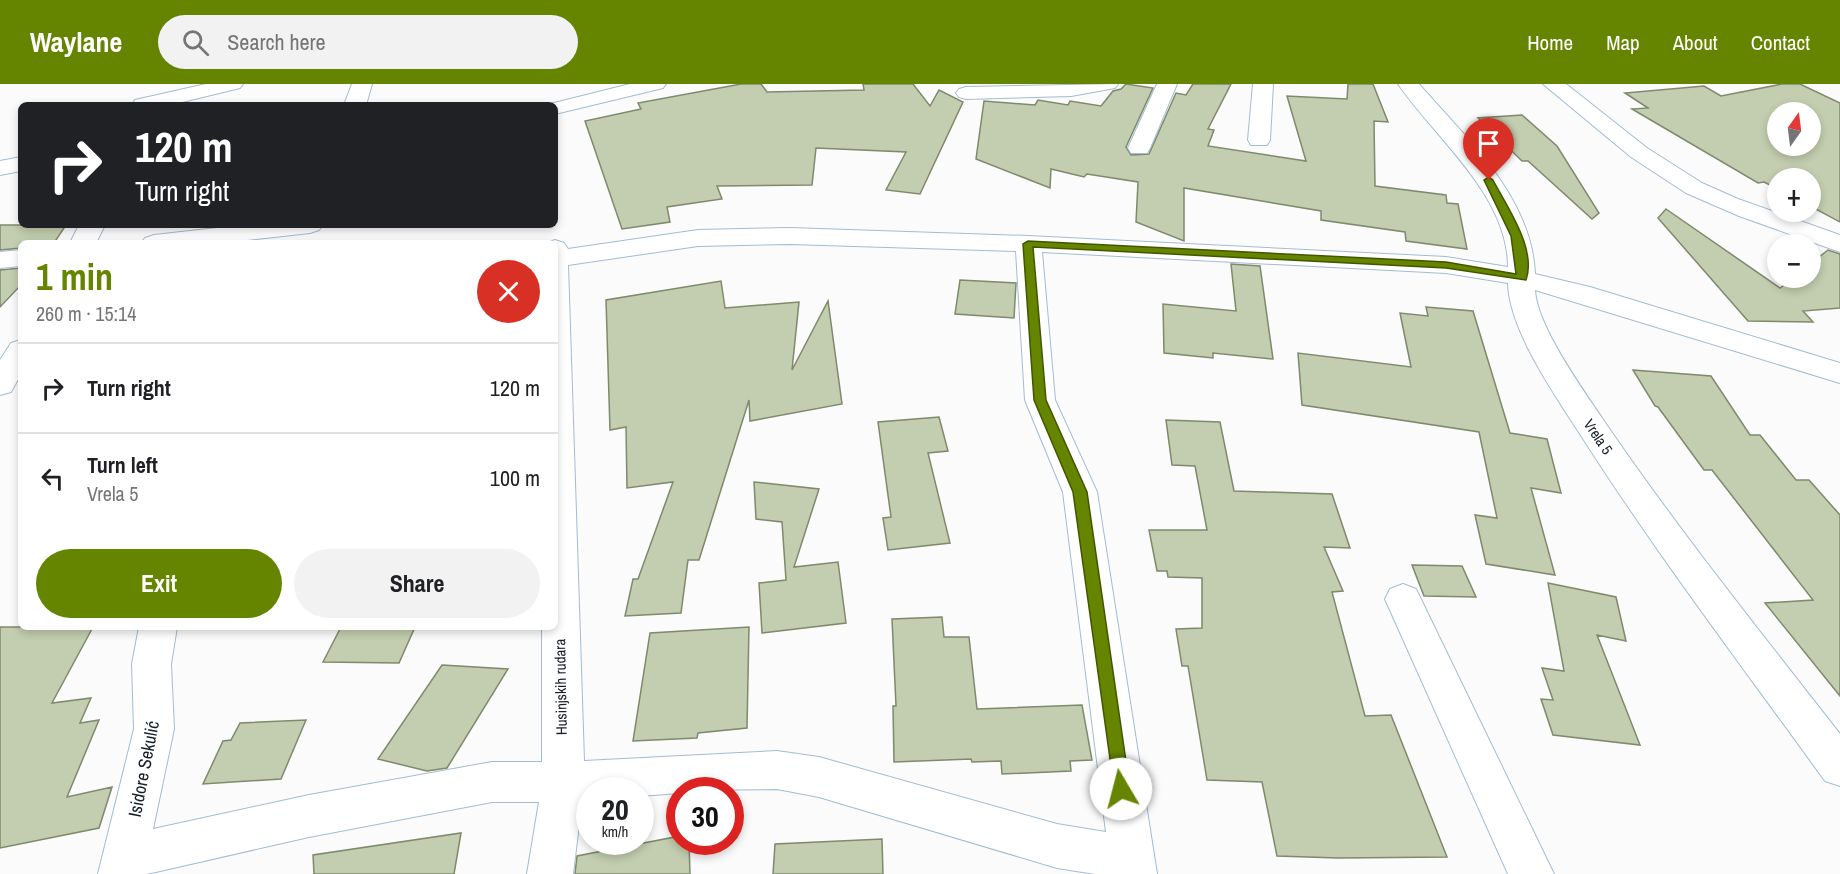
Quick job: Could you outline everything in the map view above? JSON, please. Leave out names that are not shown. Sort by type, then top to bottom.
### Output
[{"type":"street","points":[[131,102],[141,84]]},
{"type":"street","points":[[156,102],[233,84]]},
{"type":"street","points":[[356,102],[362,84]]},
{"type":"street","points":[[548,84],[549,102]]},
{"type":"street","points":[[558,107],[656,84]]},
{"type":"street","points":[[966,93],[1071,90],[1108,84]]},
{"type":"street","points":[[1139,148],[1167,84]]},
{"type":"street","points":[[1259,140],[1263,84]]},
{"type":"street","name":"Vrela 5","points":[[1408,84],[1489,180],[1516,236],[1521,253],[1522,295],[1528,315],[1558,376],[1636,494],[1840,767]]},
{"type":"street","points":[[1553,84],[1657,165],[1693,188],[1738,209],[1840,244]]},
{"type":"street","points":[[0,168],[18,165]]},
{"type":"street","points":[[180,240],[284,228]]},
{"type":"street","points":[[558,260],[698,238],[790,236],[1028,244],[1446,265],[1522,278],[1840,373]]},
{"type":"street","points":[[123,865],[309,816],[492,782],[563,782],[738,770],[777,770],[819,777],[1133,866],[1080,492],[1040,400],[1028,244]]},
{"type":"street","points":[[0,260],[18,258]]},
{"type":"street","points":[[0,385],[18,354]]},
{"type":"street","name":"Husinjskih rudara","points":[[550,874],[563,782],[558,456]]},
{"type":"street","points":[[1402,599],[1531,874]]},
{"type":"street","name":"Isidore Sekulić","points":[[123,865],[154,729],[156,705],[151,660],[157,630]]},
{"type":"building","points":[[741,84],[761,84],[767,92],[864,90],[863,84],[913,84],[930,106],[939,90],[963,102],[920,194],[886,190],[906,152],[816,148],[812,185],[717,186],[722,199],[667,207],[670,222],[622,229],[585,121],[641,109],[638,103]]},
{"type":"building","points":[[1126,84],[1153,88],[1126,147],[1131,155],[1149,154],[1176,93],[1186,95],[1193,84],[1231,84],[1208,129],[1214,130],[1208,146],[1306,161],[1287,96],[1347,99],[1348,84],[1373,84],[1388,122],[1374,121],[1375,186],[1446,195],[1447,203],[1458,204],[1467,249],[1406,241],[1405,232],[1321,220],[1321,211],[1184,188],[1184,241],[1136,222],[1138,182],[1087,174],[1084,177],[1051,169],[1050,188],[976,159],[984,101],[1035,105],[1038,100],[1068,105],[1070,101],[1101,106],[1113,91],[1121,89]]},
{"type":"building","points":[[1782,84],[1800,84],[1840,103],[1840,222],[1821,212],[1821,168],[1767,168],[1767,184],[1758,183],[1632,109],[1648,108],[1625,93],[1704,86],[1721,96]]},
{"type":"building","points":[[1522,115],[1557,146],[1599,213],[1592,219],[1528,161],[1522,161],[1478,118]]},
{"type":"building","points":[[1666,209],[1767,279],[1767,288],[1821,288],[1821,255],[1828,250],[1840,254],[1840,308],[1803,311],[1813,322],[1748,321],[1658,218]]},
{"type":"building","points":[[0,225],[18,225],[18,228],[64,228],[56,240],[18,240],[18,248],[0,250]]},
{"type":"building","points":[[1231,264],[1260,266],[1273,359],[1213,353],[1213,358],[1164,353],[1163,304],[1236,311]]},
{"type":"building","points":[[18,268],[18,288],[0,307],[0,270]]},
{"type":"building","points":[[960,280],[1016,283],[1014,318],[955,314]]},
{"type":"building","points":[[721,281],[725,308],[799,302],[792,370],[828,301],[842,404],[750,421],[749,400],[699,560],[688,560],[681,613],[625,616],[633,579],[638,579],[673,482],[627,488],[626,427],[610,430],[606,300]]},
{"type":"building","points":[[1426,307],[1473,311],[1510,433],[1547,439],[1561,493],[1531,488],[1555,575],[1486,564],[1475,515],[1497,518],[1479,432],[1302,405],[1298,353],[1411,367],[1400,313],[1428,316]]},
{"type":"building","points":[[1633,370],[1711,376],[1750,435],[1760,435],[1796,480],[1809,480],[1840,515],[1840,696],[1765,603],[1813,600],[1712,470],[1704,470],[1655,406]]},
{"type":"building","points":[[939,417],[948,451],[928,453],[950,543],[888,550],[883,518],[891,517],[878,422]]},
{"type":"building","points":[[1166,420],[1220,422],[1234,491],[1332,494],[1350,548],[1324,547],[1343,591],[1332,592],[1365,716],[1391,715],[1447,857],[1277,856],[1262,782],[1207,780],[1188,666],[1182,666],[1176,629],[1202,628],[1202,578],[1168,577],[1167,571],[1157,571],[1149,530],[1207,530],[1195,466],[1172,465]]},
{"type":"building","points":[[754,482],[819,489],[794,567],[838,562],[846,623],[762,633],[759,583],[786,580],[782,522],[756,519]]},
{"type":"building","points":[[1412,565],[1462,566],[1476,597],[1424,596]]},
{"type":"building","points":[[1548,583],[1616,597],[1626,641],[1597,635],[1640,745],[1553,735],[1541,699],[1553,700],[1542,668],[1564,671]]},
{"type":"building","points":[[942,617],[944,637],[969,637],[977,709],[1082,705],[1092,760],[1070,761],[1071,771],[1002,774],[1001,761],[972,762],[971,759],[894,762],[893,706],[896,706],[892,619]]},
{"type":"building","points":[[0,627],[18,627],[18,630],[91,630],[52,703],[91,698],[80,723],[99,720],[67,797],[112,787],[99,828],[0,848]]},
{"type":"building","points":[[749,627],[747,728],[698,733],[697,738],[633,741],[650,633]]},
{"type":"building","points":[[339,630],[414,630],[399,663],[323,662]]},
{"type":"building","points":[[442,665],[508,669],[447,768],[427,771],[378,759]]},
{"type":"building","points":[[306,720],[281,779],[203,784],[223,741],[231,740],[240,723]]},
{"type":"building","points":[[461,833],[454,874],[314,874],[313,855]]},
{"type":"building","points":[[666,839],[666,855],[689,855],[690,874],[575,874],[577,856],[654,855],[654,841]]},
{"type":"building","points":[[882,839],[883,874],[773,874],[775,844]]},
{"type":"route","points":[[1121,789],[1080,492],[1040,400],[1028,244],[1446,265],[1522,278],[1521,253],[1516,236],[1489,180]]}]
